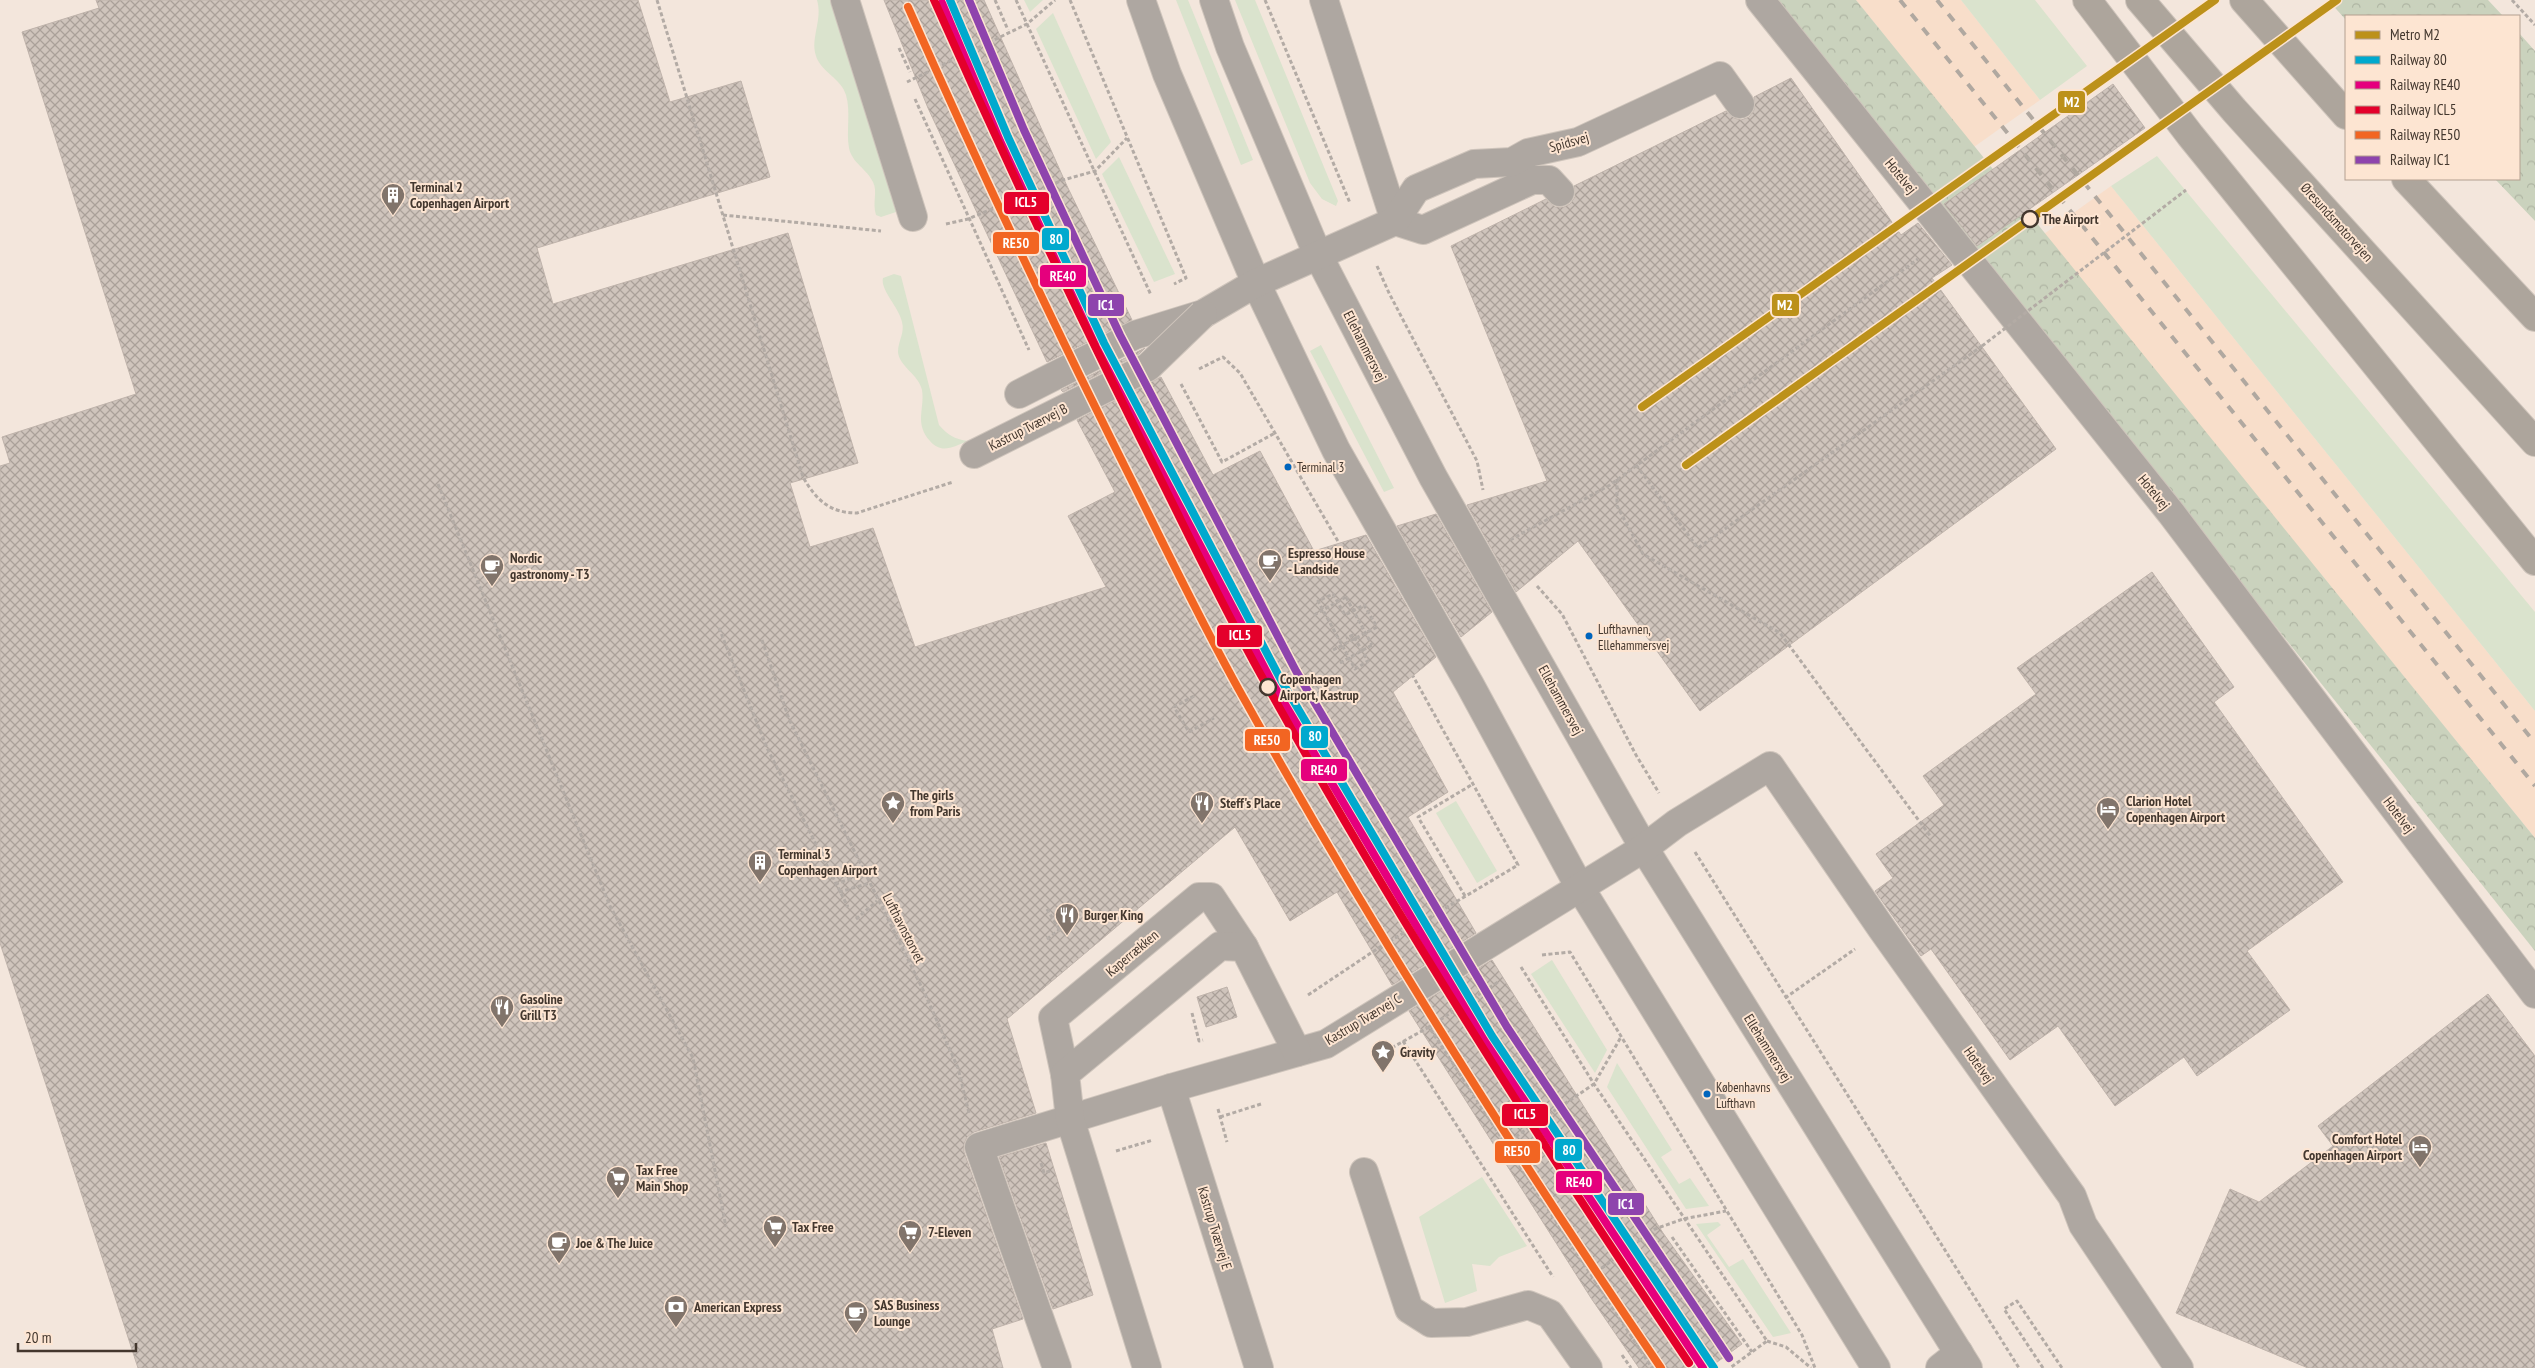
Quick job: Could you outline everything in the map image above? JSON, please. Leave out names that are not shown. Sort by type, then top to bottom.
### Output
[{"type":"highway","points":[[2087,0],[2190,135],[2535,561]]},
{"type":"highway","name":"Øresundsmotorvejen","points":[[2140,0],[2234,110],[2535,442]]},
{"type":"highway","points":[[2244,0],[2345,114]]},
{"type":"highway","points":[[2407,180],[2535,317]]},
{"type":"street","points":[[845,0],[914,217]]},
{"type":"street","points":[[1141,0],[1167,74],[1256,283],[1336,450],[1470,685],[1580,886],[1876,1368]]},
{"type":"street","name":"Ellehammersvej","points":[[1214,0],[1230,48],[1317,254],[1433,477],[1644,848],[1955,1363]]},
{"type":"street","points":[[1324,0],[1395,221]]},
{"type":"street","name":"Hotelvej","points":[[1760,0],[2171,513],[2535,994]]},
{"type":"street","name":"Spidsvej","points":[[1395,221],[1416,189],[1474,164],[1512,162],[1528,153],[1578,142],[1720,76],[1740,104]]},
{"type":"street","points":[[1317,254],[1395,221],[1423,230],[1532,180],[1548,180],[1560,192]]},
{"type":"street","name":"Kastrup Tværvej B","points":[[1019,394],[1135,336],[1203,314],[1256,283],[1317,254]]},
{"type":"street","name":"Kastrup Tværvej B","points":[[974,454],[1148,367],[1203,314]]},
{"type":"street","name":"Hotelvej","points":[[1770,766],[1882,930],[2072,1196],[2083,1225],[2179,1368]]},
{"type":"street","name":"Kastrup Tværvej C","points":[[1062,1122],[1171,1088],[1326,1044],[1644,848],[1677,823],[1770,766]]},
{"type":"street","name":"Kaperrækken","points":[[1148,1368],[1062,1122],[1065,1074],[1053,1018],[1199,897],[1211,897],[1244,947],[1297,1052]]},
{"type":"street","points":[[1065,1074],[1220,946],[1244,947]]},
{"type":"street","name":"Kastrup Tværvej E","points":[[1171,1088],[1259,1368]]},
{"type":"street","points":[[1057,1368],[979,1147],[1062,1122]]},
{"type":"street","points":[[1364,1172],[1409,1309],[1431,1324],[1467,1322],[1528,1305],[1550,1314],[1588,1368]]},
{"type":"path","points":[[657,0],[804,477],[813,494],[826,506]]},
{"type":"path","points":[[995,0],[1008,30]]},
{"type":"path","points":[[1016,0],[1152,296],[1160,292]]},
{"type":"path","points":[[910,89],[906,80],[1027,24],[1055,0]]},
{"type":"path","points":[[1070,0],[1186,278],[1169,287]]},
{"type":"path","points":[[1264,0],[1389,294]]},
{"type":"path","points":[[2512,0],[2535,25]]},
{"type":"path","points":[[914,98],[1031,353],[1037,350]]},
{"type":"path","points":[[942,226],[968,219],[1049,185],[1094,171],[1127,138]]},
{"type":"path","points":[[1636,465],[1698,548],[1982,346],[2186,190]]},
{"type":"path","points":[[723,215],[887,232]]},
{"type":"path","points":[[1509,541],[1617,480],[1918,259]]},
{"type":"path","points":[[1196,370],[1223,357],[1240,373],[1339,543]]},
{"type":"path","points":[[1178,379],[1222,462],[1275,433]]},
{"type":"path","points":[[1617,480],[1617,506],[1643,554],[1780,633],[1931,837]]},
{"type":"path","points":[[438,484],[610,906],[694,1058],[726,1227]]},
{"type":"path","points":[[1333,650],[1341,646],[1349,642],[1356,638],[1363,634],[1376,627],[1364,605],[1345,615],[1333,594],[1318,601],[1337,634],[1342,643],[1346,652],[1356,669],[1368,661],[1357,641],[1353,635],[1346,638]]},
{"type":"path","points":[[1314,615],[1346,597],[1372,644],[1340,663]]},
{"type":"path","points":[[719,628],[767,748],[848,907]]},
{"type":"path","name":"Lufthavnstorvet","points":[[762,640],[789,718],[866,874],[877,901],[925,994],[958,1068],[979,1147]]},
{"type":"path","points":[[1272,1004],[1306,996],[1380,947],[1518,865],[1413,676]]},
{"type":"path","points":[[1194,696],[1174,707],[1189,732],[1214,718]]},
{"type":"path","points":[[1465,896],[1418,817],[1473,784]]},
{"type":"path","points":[[835,884],[866,874]]},
{"type":"path","points":[[839,892],[870,883]]},
{"type":"path","points":[[856,919],[877,901]]},
{"type":"path","points":[[1047,909],[1059,929]]},
{"type":"path","points":[[1046,939],[1080,914]]},
{"type":"path","points":[[1537,958],[1545,953],[1570,952],[1802,1336],[1815,1368]]},
{"type":"path","points":[[1514,972],[1529,962]]},
{"type":"path","points":[[1521,967],[1594,1084],[1767,1341],[1786,1347],[1811,1368]]},
{"type":"path","points":[[1785,998],[1827,969]]},
{"type":"path","points":[[1380,1054],[1429,1027],[1506,976]]},
{"type":"path","points":[[1189,1004],[1199,1041],[1208,1039]]},
{"type":"path","points":[[1429,1027],[1652,1368]]},
{"type":"path","points":[[1505,1144],[1594,1084],[1621,1037]]},
{"type":"path","points":[[1403,1041],[1555,1280]]},
{"type":"path","points":[[1220,1117],[1261,1104]]},
{"type":"path","points":[[1112,1152],[1155,1139]]},
{"type":"path","points":[[1591,1276],[1655,1229],[1683,1218],[1726,1211]]},
{"type":"path","points":[[1672,1236],[1752,1352]]},
{"type":"path","points":[[2044,1368],[2004,1310],[2016,1302],[2062,1368]]},
{"type":"path","points":[[1730,1368],[1767,1341]]},
{"type":"shaded area","points":[[1856,0],[1961,0],[2040,100],[1974,147]]},
{"type":"shaded area","points":[[2111,186],[2535,711],[2535,838],[2044,234]]},
{"type":"green space","points":[[817,0],[834,0],[896,212],[881,217],[876,215],[873,182],[853,158],[849,148],[846,95],[840,84],[822,66],[816,56],[814,42],[819,15]]},
{"type":"green space","points":[[1024,0],[1043,0],[1030,12]]},
{"type":"green space","points":[[1176,0],[1188,0],[1253,160],[1241,165]]},
{"type":"green space","points":[[1235,0],[1255,0],[1338,201],[1336,206],[1322,199],[1310,183]]},
{"type":"green space","points":[[1775,0],[1856,0],[2535,838],[2535,951]]},
{"type":"green space","points":[[1961,0],[2035,0],[2087,66],[2040,100]]},
{"type":"green space","points":[[2328,0],[2488,0],[2502,15],[2345,15],[2345,19]]},
{"type":"green space","points":[[1053,13],[1111,142],[1096,159],[1036,29]]},
{"type":"green space","points":[[2520,34],[2535,51],[2535,221],[2496,180],[2520,180]]},
{"type":"green space","points":[[2157,156],[2535,612],[2535,711],[2111,186]]},
{"type":"green space","points":[[1119,157],[1175,274],[1154,282],[1102,174]]},
{"type":"green space","points":[[894,274],[901,276],[939,425],[952,436],[968,441],[953,447],[939,448],[930,441],[922,428],[922,390],[917,380],[899,357],[898,348],[903,330],[902,322],[883,283],[883,278]]},
{"type":"green space","points":[[1321,345],[1394,488],[1384,492],[1310,351]]},
{"type":"green space","points":[[1456,801],[1497,871],[1477,883],[1436,813]]},
{"type":"green space","points":[[1552,960],[1607,1050],[1595,1073],[1531,974]]},
{"type":"green space","points":[[1617,1063],[1672,1150],[1661,1157],[1679,1184],[1690,1178],[1709,1206],[1686,1209],[1607,1087]]},
{"type":"green space","points":[[1482,1177],[1527,1246],[1499,1257],[1490,1266],[1472,1264],[1477,1291],[1445,1303],[1419,1217]]},
{"type":"green space","points":[[1718,1222],[1721,1225],[1707,1235],[1729,1267],[1743,1259],[1791,1333],[1773,1337],[1696,1224]]},
{"type":"building","points":[[96,0],[638,0],[670,102],[741,81],[770,177],[537,248],[553,304],[788,233],[858,463],[790,483],[810,547],[873,528],[915,647],[1106,587],[1068,516],[1115,492],[1077,420],[1161,377],[1213,475],[1260,451],[1314,551],[1366,535],[1436,657],[1393,692],[1448,792],[1408,817],[1476,933],[1392,985],[1337,892],[1290,921],[1235,827],[1007,1019],[1036,1113],[974,1132],[967,1137],[964,1144],[964,1152],[1023,1319],[992,1329],[1003,1368],[138,1368],[0,943],[0,466],[10,463],[2,437],[136,394],[22,32],[99,8]]},
{"type":"building","points":[[884,0],[984,0],[1067,186],[1132,320],[1047,362],[928,108]]},
{"type":"building","points":[[1791,78],[1901,235],[1918,223],[1952,265],[1932,278],[2056,449],[1700,711],[1578,541],[1516,592],[1467,505],[1547,481],[1451,246],[1546,199],[1555,207],[1564,207],[1570,204],[1575,197],[1574,186],[1726,111],[1734,118],[1741,120],[1749,117],[1754,110],[1754,97]]},
{"type":"building","points":[[2113,84],[2145,128],[1977,246],[1944,204]]},
{"type":"building","points":[[1145,348],[1139,354],[1063,392],[1061,390]]},
{"type":"building","points":[[1436,514],[1492,612],[1461,637],[1397,526]]},
{"type":"building","name":"Clarion Hotel Copenhagen Airport","points":[[2152,572],[2234,687],[2214,702],[2343,882],[2247,951],[2290,1010],[2197,1076],[2184,1057],[2115,1106],[2058,1026],[2010,1060],[1931,949],[1921,956],[1875,891],[1893,878],[1876,854],[1944,805],[1923,776],[2036,694],[2017,668]]},
{"type":"building","points":[[1492,960],[1663,1233],[1742,1344],[1709,1368],[1639,1368],[1591,1298],[1409,1011]]},
{"type":"building","points":[[1227,987],[1237,1017],[1206,1027],[1197,997]]},
{"type":"building","name":"Comfort Hotel Copenhagen Airport","points":[[2488,994],[2535,1056],[2535,1368],[2308,1368],[2176,1313],[2230,1189],[2259,1202],[2333,1146],[2318,1126]]},
{"type":"building","points":[[1046,1143],[1093,1295],[1053,1309],[999,1157]]},
{"type":"railway","points":[[1900,0],[2535,786]]},
{"type":"railway","points":[[1937,0],[2535,743]]},
{"type":"metro line","name":"M2","points":[[1642,407],[2215,0]]},
{"type":"metro line","name":"M2","points":[[1686,465],[2337,0]]},
{"type":"rail line","name":"ICL5","points":[[934,0],[1017,182],[1132,422],[1201,561],[1256,665],[1369,863],[1472,1032],[1579,1198],[1689,1363]]},
{"type":"rail line","name":"80","points":[[950,0],[1008,137],[1104,343],[1281,680],[1492,1036],[1714,1368]]},
{"type":"rail line","name":"IC1","points":[[969,0],[1024,130],[1120,335],[1296,671],[1507,1027],[1729,1358]]},
{"type":"rail line","name":"RE40","points":[[942,3],[1000,141],[1096,347],[1273,684],[1484,1040],[1703,1368]]},
{"type":"rail line","name":"RE50","points":[[908,7],[963,130],[1109,435],[1178,574],[1233,678],[1345,874],[1446,1040],[1552,1205],[1661,1368]]},
{"type":"place","name":"Terminal 2 Copenhagen Airport","points":[[393,216]]},
{"type":"place","name":"The Airport","points":[[2030,219]]},
{"type":"place","name":"Terminal 3","points":[[1288,467]]},
{"type":"place","name":"Espresso House - Landside","points":[[1270,582]]},
{"type":"place","name":"Nordic gastronomy - T3","points":[[492,587]]},
{"type":"place","name":"Lufthavnen, Ellehammersvej","points":[[1589,636]]},
{"type":"place","name":"Copenhagen Airport, Kastrup","points":[[1268,687]]},
{"type":"place","name":"The girls from Paris","points":[[893,824]]},
{"type":"place","name":"Steff's Place","points":[[1202,824]]},
{"type":"place","name":"Clarion Hotel Copenhagen Airport","points":[[2108,830]]},
{"type":"place","name":"Terminal 3 Copenhagen Airport","points":[[760,883]]},
{"type":"place","name":"Burger King","points":[[1067,936]]},
{"type":"place","name":"Gasoline Grill T3","points":[[502,1028]]},
{"type":"place","name":"Gravity","points":[[1383,1073]]},
{"type":"place","name":"Københavns Lufthavn","points":[[1707,1094]]},
{"type":"place","name":"Comfort Hotel Copenhagen Airport","points":[[2420,1168]]},
{"type":"place","name":"Tax Free Main Shop","points":[[618,1199]]},
{"type":"place","name":"Tax Free","points":[[775,1248]]},
{"type":"place","name":"7-Eleven","points":[[910,1253]]},
{"type":"place","name":"Joe & The Juice","points":[[559,1264]]},
{"type":"place","name":"American Express","points":[[676,1328]]},
{"type":"place","name":"SAS Business Lounge","points":[[856,1334]]}]
